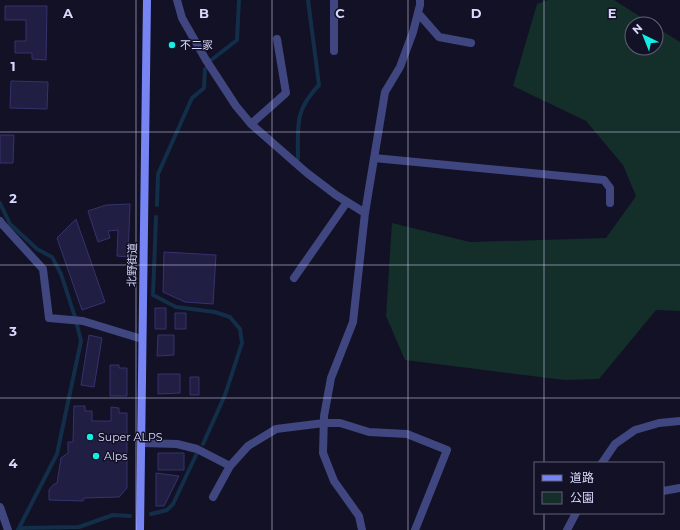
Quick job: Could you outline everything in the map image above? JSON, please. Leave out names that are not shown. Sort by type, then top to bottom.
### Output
[{"type":"main road","name":"北野街道","points":[[140,530],[147,0]]},
{"type":"street","points":[[177,0],[182,18],[206,60],[236,106],[251,124],[336,196],[365,213]]},
{"type":"street","points":[[334,0],[334,51]]},
{"type":"street","points":[[362,530],[359,516],[334,481],[323,453],[324,416],[331,378],[353,322],[365,213],[385,92],[400,67],[413,32],[420,0]]},
{"type":"street","points":[[418,13],[439,37],[471,43]]},
{"type":"street","points":[[251,124],[286,93],[277,39]]},
{"type":"street","points":[[374,158],[604,180],[610,188],[610,203]]},
{"type":"street","points":[[294,278],[347,202]]},
{"type":"street","points":[[0,221],[43,270],[49,318],[83,321],[142,338]]},
{"type":"street","points":[[603,462],[615,444],[635,430],[659,423],[680,420]]},
{"type":"street","points":[[212,497],[230,466],[248,446],[276,429],[324,423],[340,423],[369,432],[407,434],[447,450],[415,530]]},
{"type":"street","points":[[142,443],[177,444],[197,449],[230,466]]},
{"type":"street","points":[[664,491],[680,488]]},
{"type":"street","points":[[0,507],[8,530]]},
{"type":"street","points":[[567,530],[575,514]]},
{"type":"green space","points":[[548,0],[614,0],[639,16],[624,16],[624,56],[664,56],[664,32],[680,42],[680,311],[656,310],[599,379],[564,380],[405,360],[386,316],[392,223],[470,242],[606,238],[636,196],[623,165],[586,121],[513,86],[537,4]]},
{"type":"building","points":[[5,6],[47,6],[46,60],[32,59],[32,53],[15,53],[15,41],[26,41],[26,20],[5,20]]},
{"type":"building","points":[[11,81],[48,82],[47,109],[10,108]]},
{"type":"building","points":[[0,135],[14,135],[13,163],[0,163]]},
{"type":"building","points":[[130,204],[128,257],[117,256],[118,230],[108,231],[110,238],[98,242],[88,211],[106,205]]},
{"type":"building","points":[[76,219],[105,302],[82,310],[57,238]]},
{"type":"building","points":[[164,252],[216,255],[213,304],[185,302],[163,292]]},
{"type":"building","points":[[155,308],[166,308],[166,329],[155,329]]},
{"type":"building","points":[[175,313],[186,313],[186,329],[175,329]]},
{"type":"building","points":[[89,335],[102,338],[94,387],[81,385]]},
{"type":"building","points":[[158,335],[174,335],[174,355],[157,356]]},
{"type":"building","points":[[110,365],[119,365],[119,368],[127,368],[127,396],[110,396]]},
{"type":"building","points":[[158,374],[180,374],[180,393],[158,394]]},
{"type":"building","points":[[190,377],[199,377],[199,395],[190,395]]},
{"type":"building","name":"Alps","points":[[74,406],[85,406],[85,411],[92,411],[92,421],[111,421],[111,407],[119,408],[119,413],[127,413],[127,488],[119,497],[84,498],[83,501],[49,500],[49,490],[57,483],[61,458],[68,453],[68,442],[73,442]]},
{"type":"building","points":[[158,453],[184,453],[184,470],[158,470]]},
{"type":"building","points":[[156,473],[179,476],[164,506],[156,506]]},
{"type":"waterway","points":[[210,61],[237,40],[239,0]]},
{"type":"waterway","points":[[298,159],[298,128],[301,111],[311,94],[319,85],[308,0]]},
{"type":"waterway","points":[[157,205],[158,174],[192,98],[204,88],[205,69]]},
{"type":"waterway","points":[[0,203],[10,224],[37,249],[52,257],[61,274],[81,341],[57,454],[18,530]]},
{"type":"waterway","points":[[156,217],[153,295],[176,307],[215,312],[230,317],[240,329],[242,343],[225,395],[203,444]]},
{"type":"waterway","points":[[151,514],[167,510],[173,504],[197,453]]},
{"type":"waterway","points":[[20,528],[79,527],[113,515],[130,516]]},
{"type":"place","name":"不二家","points":[[172,45]]},
{"type":"place","name":"Super ALPS","points":[[90,437]]},
{"type":"place","name":"Alps","points":[[96,456]]}]
